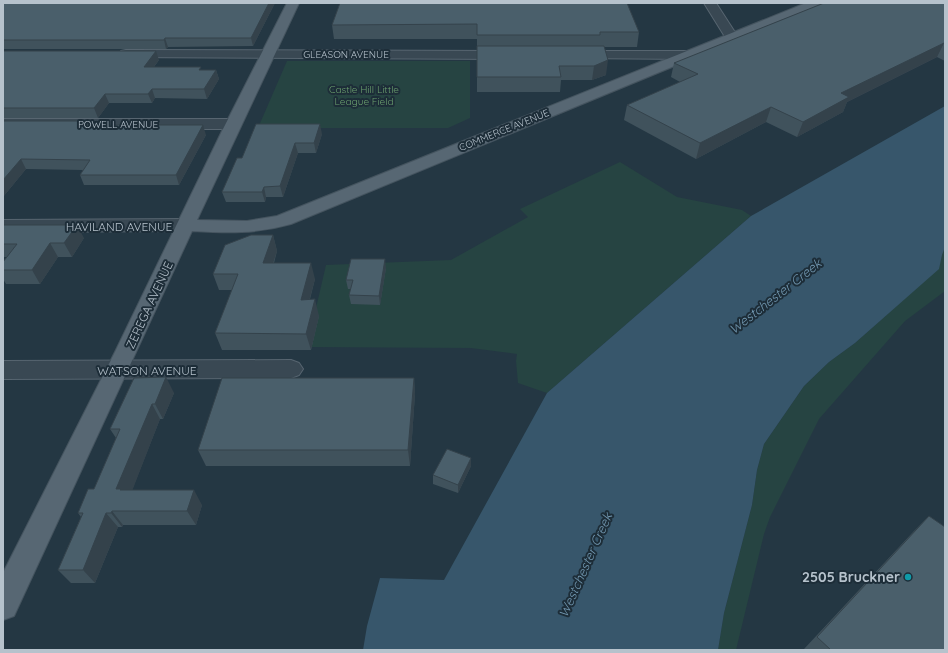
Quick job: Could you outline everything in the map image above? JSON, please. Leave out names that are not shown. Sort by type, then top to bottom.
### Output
[{"type":"main road","name":"ZEREGA AVENUE","points":[[3,605],[118,370],[233,124],[293,3]]},
{"type":"main road","name":"COMMERCE AVENUE","points":[[187,225],[240,228],[265,226],[284,220],[816,3]]},
{"type":"street","points":[[710,3],[732,37]]},
{"type":"street","name":"GLEASON AVENUE","points":[[112,54],[523,55]]},
{"type":"street","points":[[562,55],[688,55]]},
{"type":"street","name":"POWELL AVENUE","points":[[3,124],[233,124]]},
{"type":"street","name":"HAVILAND AVENUE","points":[[3,226],[187,225]]},
{"type":"street","name":"WATSON AVENUE","points":[[3,370],[291,369]]},
{"type":"green space","name":"Castle Hill Little League Field","points":[[287,61],[470,61],[470,118],[448,128],[258,128]]},
{"type":"green space","points":[[620,162],[677,197],[742,210],[751,216],[547,393],[518,383],[516,361],[517,354],[471,348],[307,347],[326,265],[451,260],[528,217],[520,209]]},
{"type":"green space","points":[[945,247],[945,291],[905,321],[819,419],[770,517],[764,534],[736,650],[718,650],[724,613],[752,505],[757,470],[764,444],[804,386],[829,362],[855,343],[938,269]]},
{"type":"water","name":"Westchester Creek","points":[[945,106],[945,247],[939,269],[855,343],[829,362],[804,386],[764,444],[757,470],[752,505],[724,613],[718,650],[363,650],[367,626],[380,578],[444,580],[547,393],[751,216]]},
{"type":"building","points":[[3,3],[269,3],[251,38],[165,38],[164,40],[3,40]]},
{"type":"building","points":[[340,3],[627,3],[639,32],[600,32],[600,35],[477,35],[477,24],[332,25]]},
{"type":"building","points":[[824,3],[945,3],[945,43],[841,93],[849,97],[803,122],[771,107],[700,143],[627,105],[698,74],[674,63]]},
{"type":"building","points":[[477,46],[604,46],[608,60],[594,66],[559,66],[561,77],[477,77]]},
{"type":"building","points":[[3,51],[156,51],[144,67],[201,67],[199,70],[216,70],[204,89],[152,89],[148,94],[105,94],[94,108],[3,108]]},
{"type":"building","points":[[3,121],[83,121],[80,125],[203,125],[176,175],[80,175],[90,160],[21,159],[3,180]]},
{"type":"building","points":[[256,124],[320,124],[314,143],[295,143],[280,186],[264,187],[262,192],[222,192],[237,158],[242,158]]},
{"type":"building","points":[[3,225],[77,225],[64,243],[50,243],[32,270],[3,270],[3,262],[17,244],[3,244]]},
{"type":"building","points":[[251,235],[273,235],[263,263],[311,263],[301,300],[315,299],[306,334],[215,333],[238,274],[213,274],[225,245]]},
{"type":"building","points":[[351,259],[385,259],[379,296],[349,295],[353,280],[346,280]]},
{"type":"building","points":[[166,377],[155,404],[152,404],[116,489],[194,490],[187,511],[112,511],[111,513],[106,513],[83,570],[58,570],[83,513],[78,513],[88,489],[94,489],[120,429],[110,429],[134,378]]},
{"type":"building","points":[[222,378],[414,378],[408,450],[198,450]]},
{"type":"building","points":[[447,449],[471,458],[458,485],[433,475]]},
{"type":"building","name":"2505 Bruckner","points":[[929,516],[945,527],[945,650],[831,650],[817,637]]},
{"type":"place","name":"2505 Bruckner","points":[[908,577]]}]
